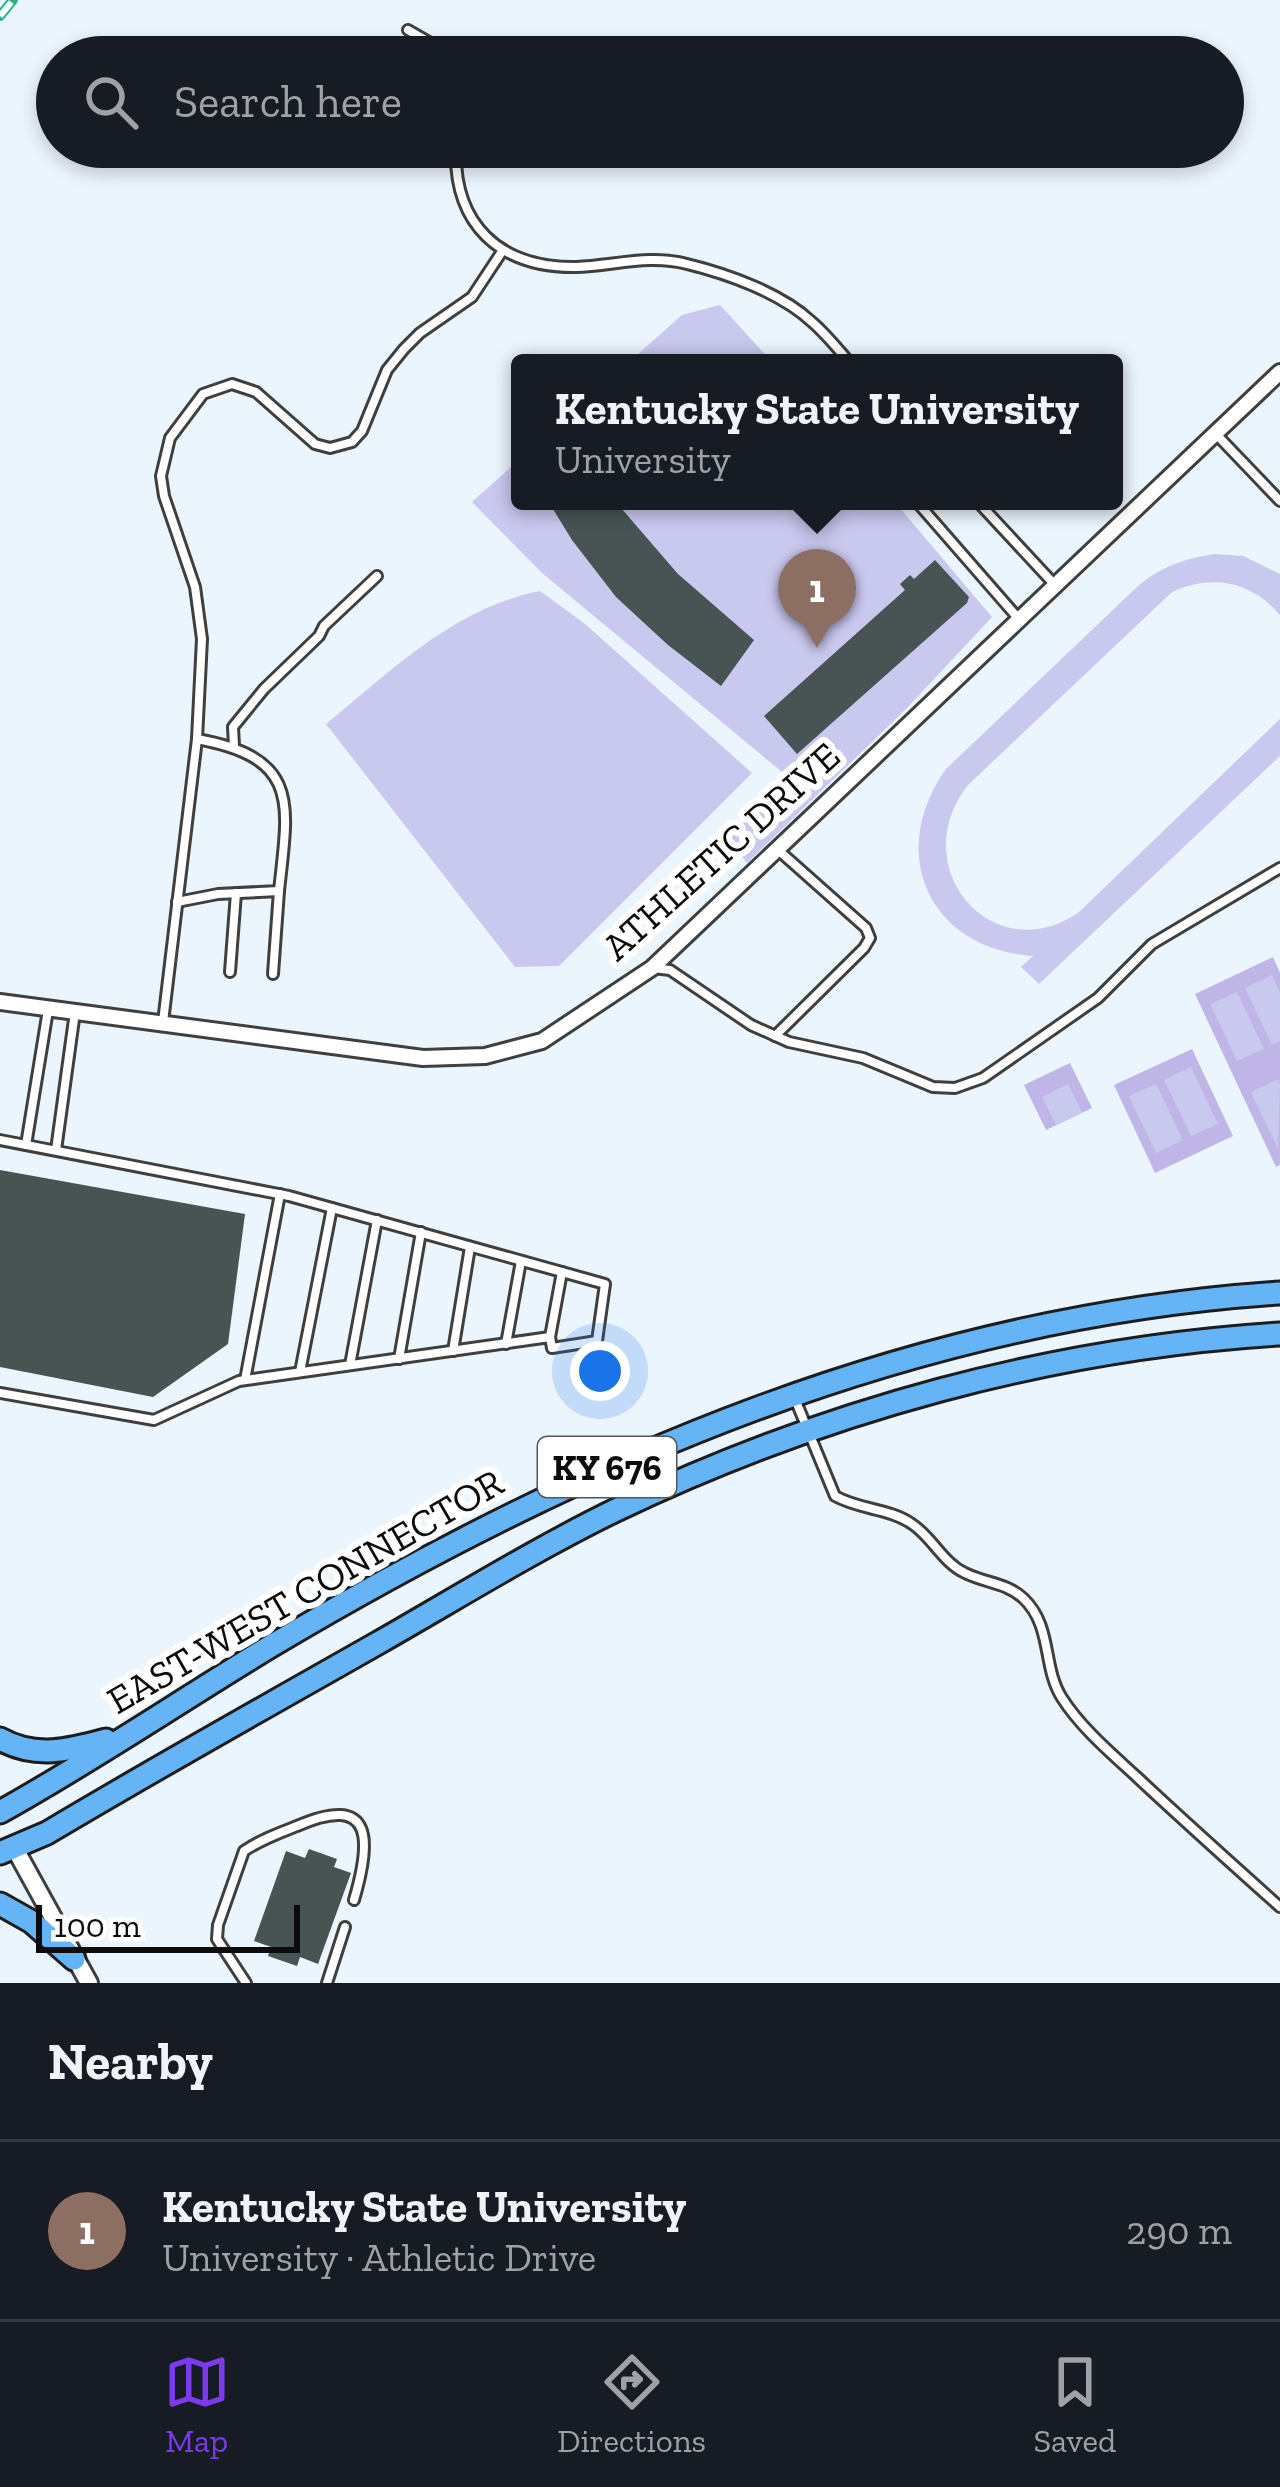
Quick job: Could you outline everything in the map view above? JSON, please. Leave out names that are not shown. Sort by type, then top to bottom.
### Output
[{"type":"main road","name":"EAST-WEST CONNECTOR","points":[[0,1816],[293,1634],[502,1518],[664,1442],[793,1393],[1021,1328],[1148,1306],[1280,1293]]},
{"type":"main road","name":"EAST-WEST CONNECTOR","points":[[7,1850],[47,1833],[567,1535],[686,1479],[808,1431],[1012,1372],[1138,1349],[1280,1334]]},
{"type":"main road","points":[[0,1739],[24,1750],[54,1752],[124,1735]]},
{"type":"main road","points":[[0,1816],[7,1850]]},
{"type":"main road","points":[[0,1904],[32,1922],[74,1959]]},
{"type":"street","name":"ATHLETIC DRIVE","points":[[0,1002],[422,1058],[485,1056],[542,1041],[652,968],[1280,372]]},
{"type":"street","points":[[7,1850],[89,1983]]},
{"type":"lane","points":[[408,31],[417,36]]},
{"type":"lane","points":[[459,168],[465,206],[481,234],[503,250],[549,265],[684,263],[769,294],[810,319],[842,354]]},
{"type":"lane","points":[[163,1024],[197,739],[200,612],[161,476],[174,431],[203,394],[232,384],[256,392],[315,444],[330,448],[352,442],[395,359],[420,333],[472,297],[503,250]]},
{"type":"lane","points":[[1215,434],[1280,501]]},
{"type":"lane","points":[[924,510],[1019,619]]},
{"type":"lane","points":[[985,510],[1055,585]]},
{"type":"lane","points":[[234,746],[233,727],[264,689],[377,576]]},
{"type":"lane","points":[[197,739],[234,746],[269,772],[284,790],[288,811],[272,974]]},
{"type":"lane","points":[[775,1036],[870,938],[866,928],[777,849]]},
{"type":"lane","points":[[652,968],[670,970],[775,1036],[835,1055],[863,1058],[933,1087],[955,1088],[983,1078],[1097,998],[1152,944],[1280,868]]},
{"type":"lane","points":[[177,902],[279,891]]},
{"type":"lane","points":[[230,972],[236,893]]},
{"type":"lane","points":[[26,1145],[48,1008]]},
{"type":"lane","points":[[56,1150],[75,1012]]},
{"type":"lane","points":[[0,1140],[280,1194],[421,1232],[605,1284],[597,1341],[552,1348],[562,1272]]},
{"type":"lane","points":[[245,1380],[280,1194]]},
{"type":"lane","points":[[300,1372],[332,1208]]},
{"type":"lane","points":[[350,1365],[377,1220]]},
{"type":"lane","points":[[399,1359],[421,1232]]},
{"type":"lane","points":[[453,1352],[470,1246]]},
{"type":"lane","points":[[506,1344],[520,1261]]},
{"type":"lane","points":[[0,1393],[154,1420],[245,1380],[550,1337]]},
{"type":"lane","points":[[793,1393],[835,1496],[897,1515],[917,1526],[962,1572],[1009,1587],[1023,1598],[1037,1614],[1051,1672],[1064,1702],[1112,1753],[1280,1907]]},
{"type":"lane","points":[[245,1983],[217,1940],[244,1851],[324,1814],[344,1814],[358,1825],[365,1841],[354,1900]]},
{"type":"lane","points":[[327,1983],[345,1927]]},
{"type":"shaded area","points":[[720,305],[765,354],[638,354],[682,315]]},
{"type":"shaded area","points":[[511,467],[511,510],[902,510],[992,617],[907,708],[747,863],[728,838],[780,786],[782,772],[542,573],[472,502]]},
{"type":"shaded area","points":[[1214,554],[1243,556],[1280,574],[1280,615],[1257,595],[1230,584],[1202,583],[1172,592],[968,785],[951,816],[946,847],[952,876],[966,901],[988,919],[1015,929],[1046,927],[1078,913],[1280,719],[1280,756],[1039,984],[1021,967],[1033,956],[997,949],[967,936],[944,916],[928,891],[920,863],[920,833],[928,801],[946,769],[1138,586],[1174,564]]},
{"type":"shaded area","points":[[540,591],[585,624],[752,773],[559,966],[515,967],[326,724],[452,627],[509,599]]},
{"type":"shaded area","points":[[1273,957],[1280,973],[1280,1165],[1276,1167],[1195,994]]},
{"type":"shaded area","points":[[1272,975],[1280,993],[1280,1041],[1272,1045],[1245,988]]},
{"type":"shaded area","points":[[1237,992],[1264,1049],[1237,1061],[1210,1004]]},
{"type":"shaded area","points":[[1192,1049],[1233,1136],[1155,1173],[1114,1085]]},
{"type":"shaded area","points":[[1070,1063],[1092,1108],[1046,1130],[1024,1085]]},
{"type":"shaded area","points":[[1191,1067],[1218,1124],[1191,1136],[1164,1080]]},
{"type":"shaded area","points":[[1278,1079],[1280,1084],[1278,1149],[1251,1092]]},
{"type":"shaded area","points":[[1068,1084],[1082,1112],[1056,1125],[1042,1097]]},
{"type":"shaded area","points":[[1156,1084],[1183,1140],[1156,1153],[1129,1096]]},
{"type":"building","points":[[554,510],[623,510],[678,574],[754,640],[721,686],[616,597]]},
{"type":"building","points":[[935,560],[969,597],[967,603],[797,754],[764,716],[905,590],[900,584],[910,575],[914,579]]},
{"type":"building","points":[[0,1170],[245,1214],[228,1344],[153,1397],[0,1367]]},
{"type":"building","points":[[309,1849],[337,1859],[334,1867],[351,1873],[318,1964],[300,1957],[297,1966],[268,1956],[271,1947],[254,1941],[286,1851],[305,1858]]},
{"type":"railway","points":[[0,16],[13,0]]},
{"type":"place","name":"Kentucky State University","points":[[817,648]]}]
